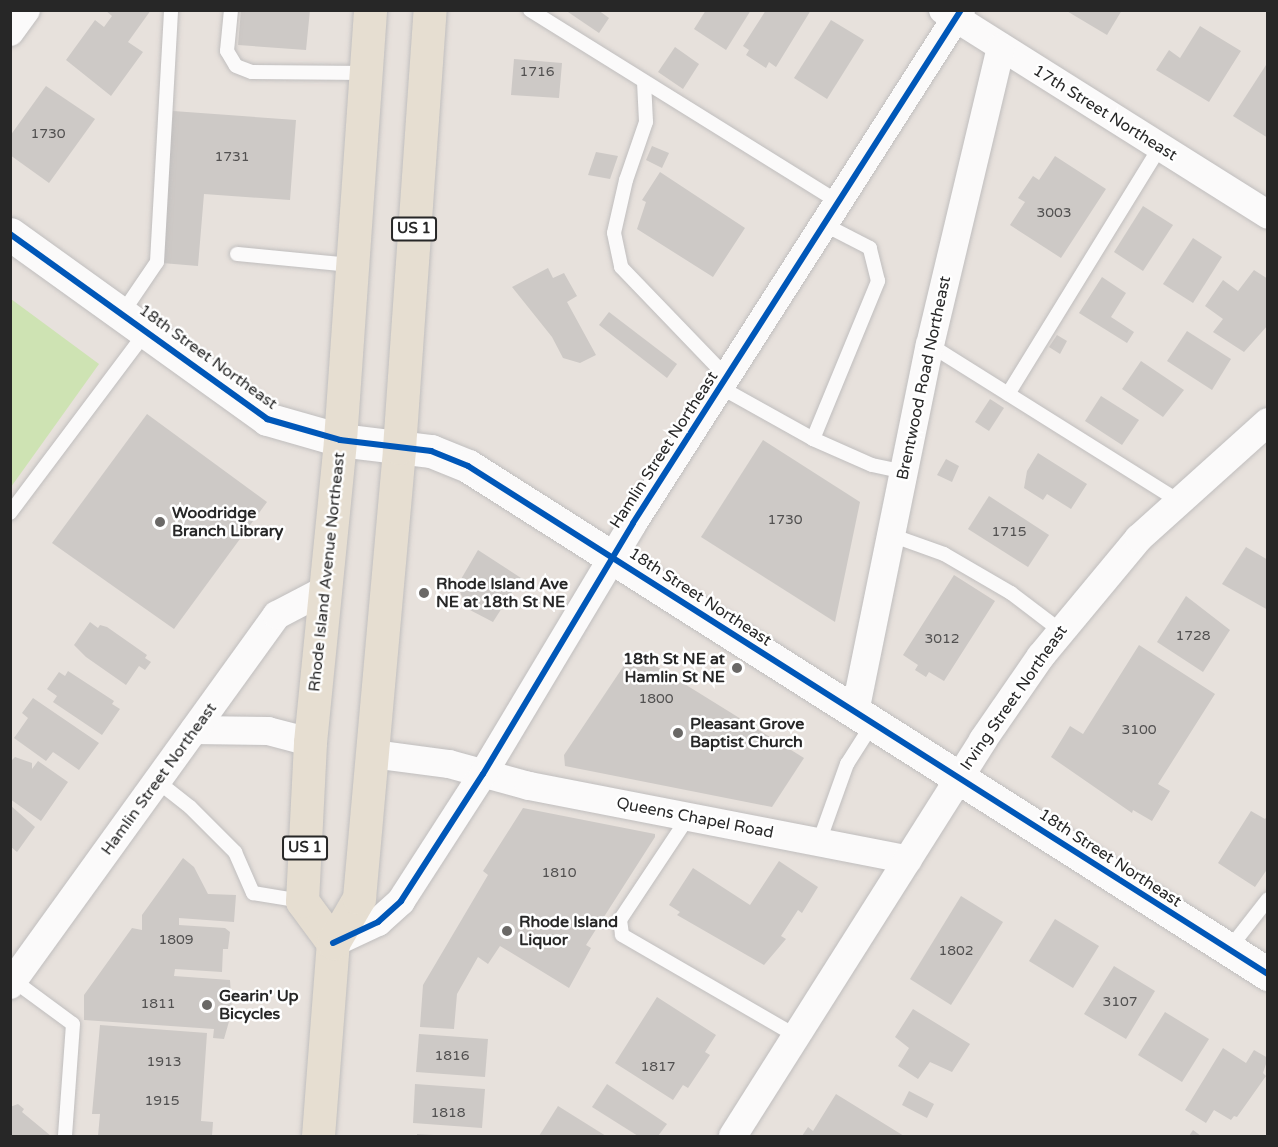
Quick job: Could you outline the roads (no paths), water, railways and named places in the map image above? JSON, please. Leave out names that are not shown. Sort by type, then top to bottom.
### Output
[{"type":"main road","name":"Rhode Island Avenue Northeast","points":[[302,901],[310,742],[322,591],[340,440],[370,10]]},
{"type":"main road","name":"US 1","points":[[318,1137],[333,943],[359,898],[399,448],[429,10]]},
{"type":"main road","name":"18th Street Northeast","points":[[10,234],[135,321],[267,419],[340,440],[431,451],[460,462],[612,556],[1268,974]]},
{"type":"main road","points":[[302,901],[333,943]]},
{"type":"street","points":[[10,32],[26,10]]},
{"type":"street","name":"17th Street Northeast","points":[[953,13],[1001,47],[1268,215]]},
{"type":"street","name":"Hamlin Street Northeast","points":[[333,943],[378,922],[401,901],[483,774],[612,556],[831,213],[953,13]]},
{"type":"street","name":"Brentwood Road Northeast","points":[[864,717],[891,535],[930,345],[1001,47]]},
{"type":"street","name":"Irving Street Northeast","points":[[733,1137],[959,777],[1061,631],[1119,559],[1177,500],[1268,422]]},
{"type":"street","name":"Hamlin Street Northeast","points":[[12,983],[277,615],[322,591]]},
{"type":"street","points":[[194,730],[268,731],[310,742]]},
{"type":"street","points":[[373,754],[449,764],[483,774]]},
{"type":"street","name":"Queens Chapel Road","points":[[483,774],[908,860]]},
{"type":"lane","points":[[10,513],[135,321],[157,262],[171,10]]},
{"type":"lane","points":[[231,10],[226,51],[236,66],[252,72],[365,73]]},
{"type":"lane","points":[[530,10],[644,82],[831,213],[870,248],[878,281],[813,439]]},
{"type":"lane","points":[[644,82],[646,122],[626,180],[614,234],[621,267],[723,382],[813,439],[872,465],[904,472]]},
{"type":"lane","points":[[1008,394],[1160,147]]},
{"type":"lane","points":[[237,254],[351,265]]},
{"type":"lane","points":[[930,345],[1177,500]]},
{"type":"lane","points":[[891,535],[944,554],[1011,592],[1061,631]]},
{"type":"lane","points":[[819,842],[864,717]]},
{"type":"lane","points":[[157,782],[190,807],[236,852],[253,893],[302,901]]},
{"type":"lane","points":[[689,816],[620,920],[622,935],[796,1036]]},
{"type":"lane","points":[[1229,950],[1268,899]]},
{"type":"lane","points":[[12,983],[73,1024],[65,1137]]},
{"type":"place","name":"Woodridge Branch Library","points":[[160,522]]},
{"type":"place","name":"Rhode Island Ave NE at 18th St NE","points":[[424,593]]},
{"type":"place","name":"18th St NE at Hamlin St NE","points":[[737,668]]},
{"type":"place","name":"Pleasant Grove Baptist Church","points":[[678,733]]},
{"type":"place","name":"Rhode Island Liquor","points":[[507,931]]},
{"type":"place","name":"Gearin' Up Bicycles","points":[[207,1005]]}]
